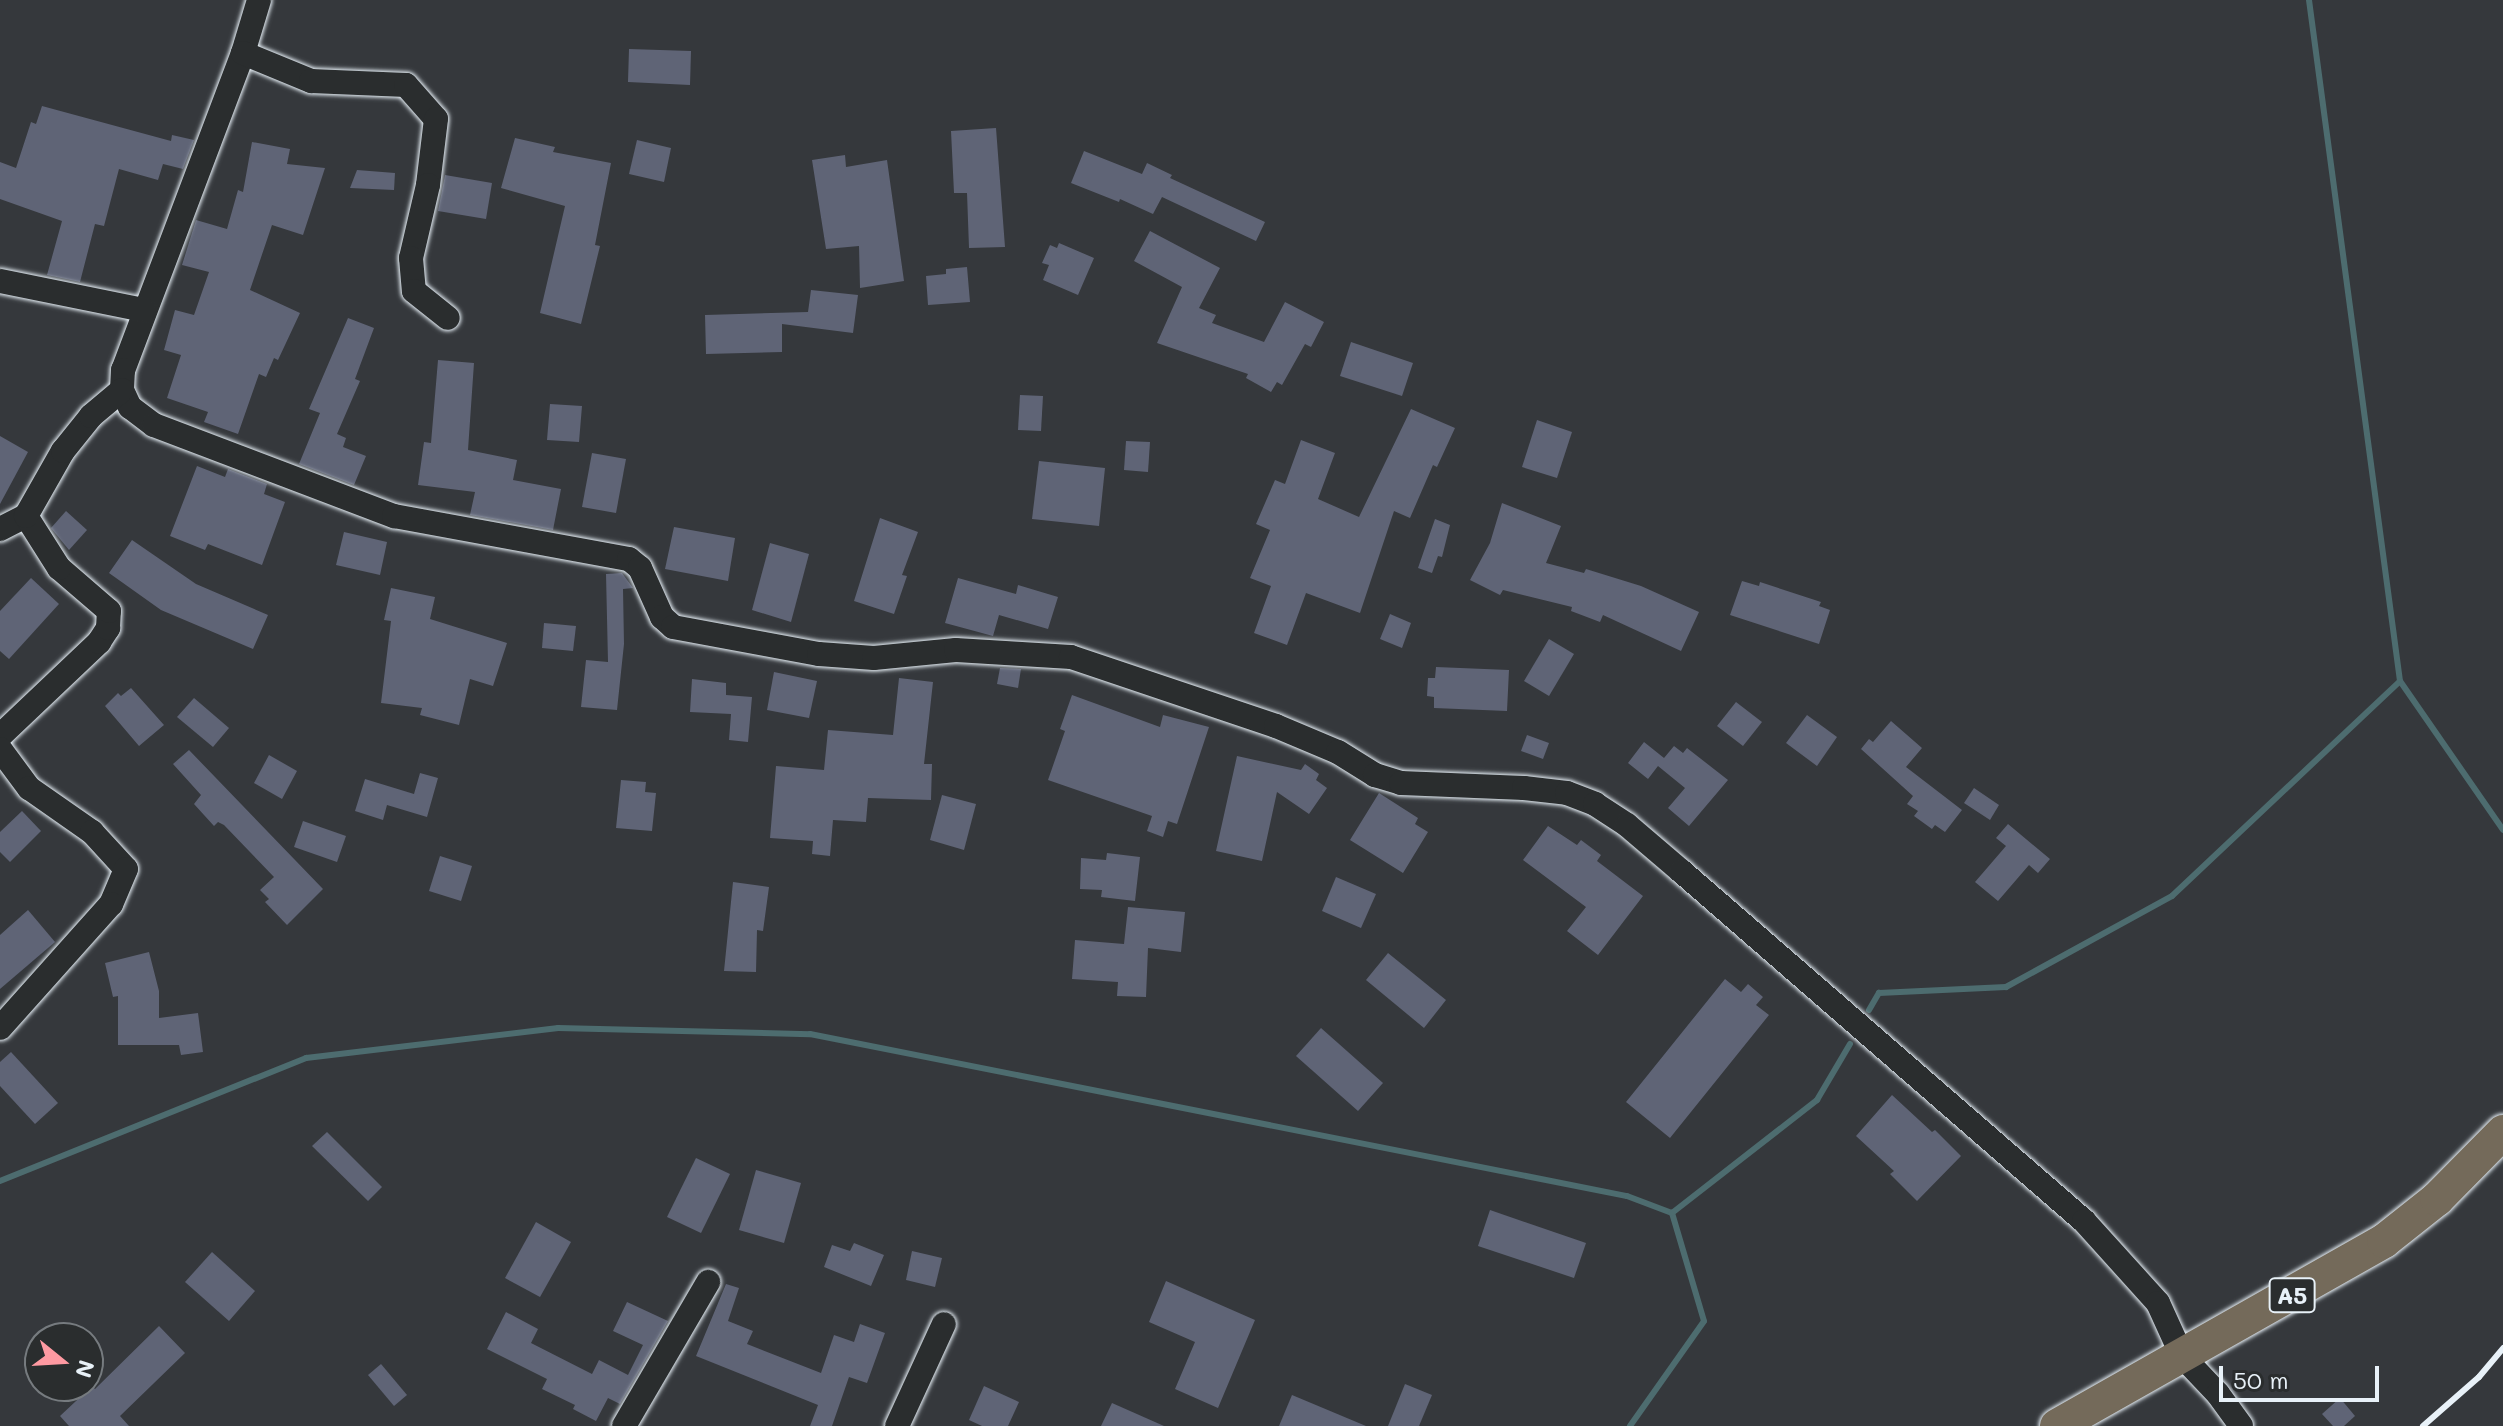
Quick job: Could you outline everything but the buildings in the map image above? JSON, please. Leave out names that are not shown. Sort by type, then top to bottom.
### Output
[{"type":"highway","name":"A5","points":[[2057,1426],[2384,1241],[2437,1199],[2503,1132]]},
{"type":"street","points":[[259,0],[243,53],[123,370],[122,390],[130,407],[154,425],[394,516],[629,559],[640,568],[662,617],[673,627],[819,654],[874,658],[956,650],[1071,657],[1276,726],[1338,752],[1375,775],[1401,783],[1524,788],[1567,793],[1595,804],[1627,825],[1681,871],[2084,1221],[2158,1303],[2182,1356],[2218,1394],[2241,1426]]},
{"type":"street","points":[[243,53],[311,81],[406,85],[436,119],[428,185],[411,258],[414,291],[448,318]]},
{"type":"street","points":[[0,281],[144,310]]},
{"type":"street","points":[[0,529],[26,516],[63,451],[91,416],[122,390]]},
{"type":"street","points":[[0,736],[99,642],[111,619],[109,611],[98,600],[59,568],[26,516]]},
{"type":"street","points":[[0,749],[29,788],[92,832],[126,869],[111,904],[0,1028]]},
{"type":"street","points":[[624,1426],[708,1282]]},
{"type":"street","points":[[897,1426],[944,1324]]},
{"type":"waterway","points":[[2309,0],[2400,681],[2503,830]]},
{"type":"waterway","points":[[1869,1010],[1879,993],[2006,987],[2172,896],[2400,681]]},
{"type":"waterway","points":[[0,1181],[306,1058],[558,1028],[810,1034],[1627,1196],[1672,1213]]},
{"type":"waterway","points":[[1630,1426],[1704,1321],[1672,1213],[1817,1100],[1850,1044]]},
{"type":"railway","points":[[2423,1426],[2479,1377],[2503,1348]]}]
